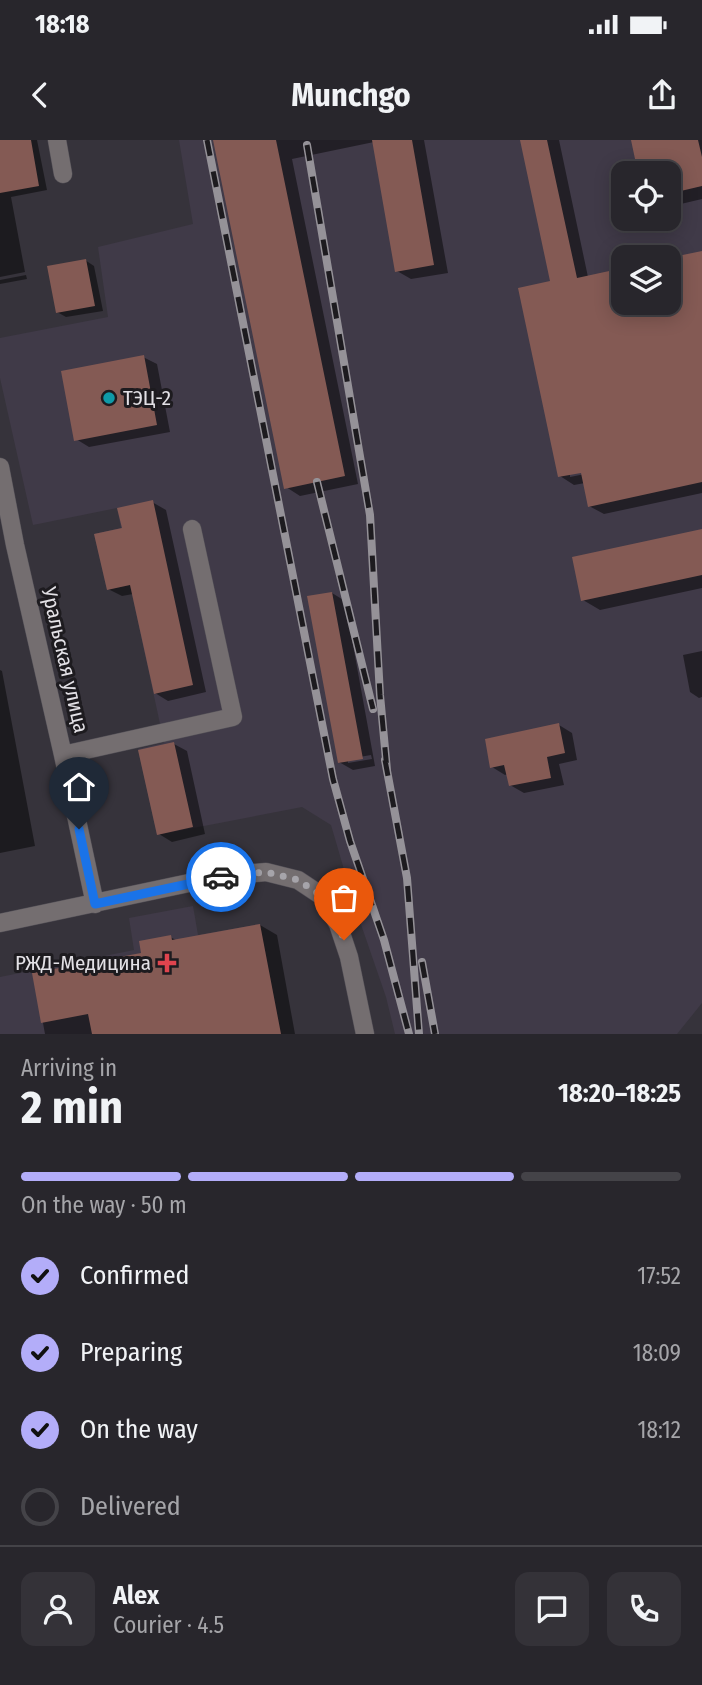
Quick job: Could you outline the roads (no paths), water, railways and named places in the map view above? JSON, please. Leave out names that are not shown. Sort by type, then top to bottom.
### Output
[{"type":"street","points":[[57,140],[64,174]]},
{"type":"street","name":"Уральская улица","points":[[0,467],[7,547],[63,755],[95,904]]},
{"type":"street","points":[[63,755],[233,717],[192,529]]},
{"type":"street","points":[[0,923],[222,877],[266,872],[298,880],[322,896],[338,923],[349,957],[365,1034]]},
{"type":"railway","points":[[207,140],[333,779],[350,841],[384,940],[409,1034]]},
{"type":"railway","points":[[307,145],[370,515],[387,770]]},
{"type":"railway","points":[[317,482],[373,709]]},
{"type":"railway","points":[[385,760],[407,878],[419,1034]]},
{"type":"railway","points":[[422,962],[435,1034]]},
{"type":"place","name":"ТЭЦ-2","points":[[109,398]]},
{"type":"place","name":"РЖД-Медицина","points":[[167,963]]}]
